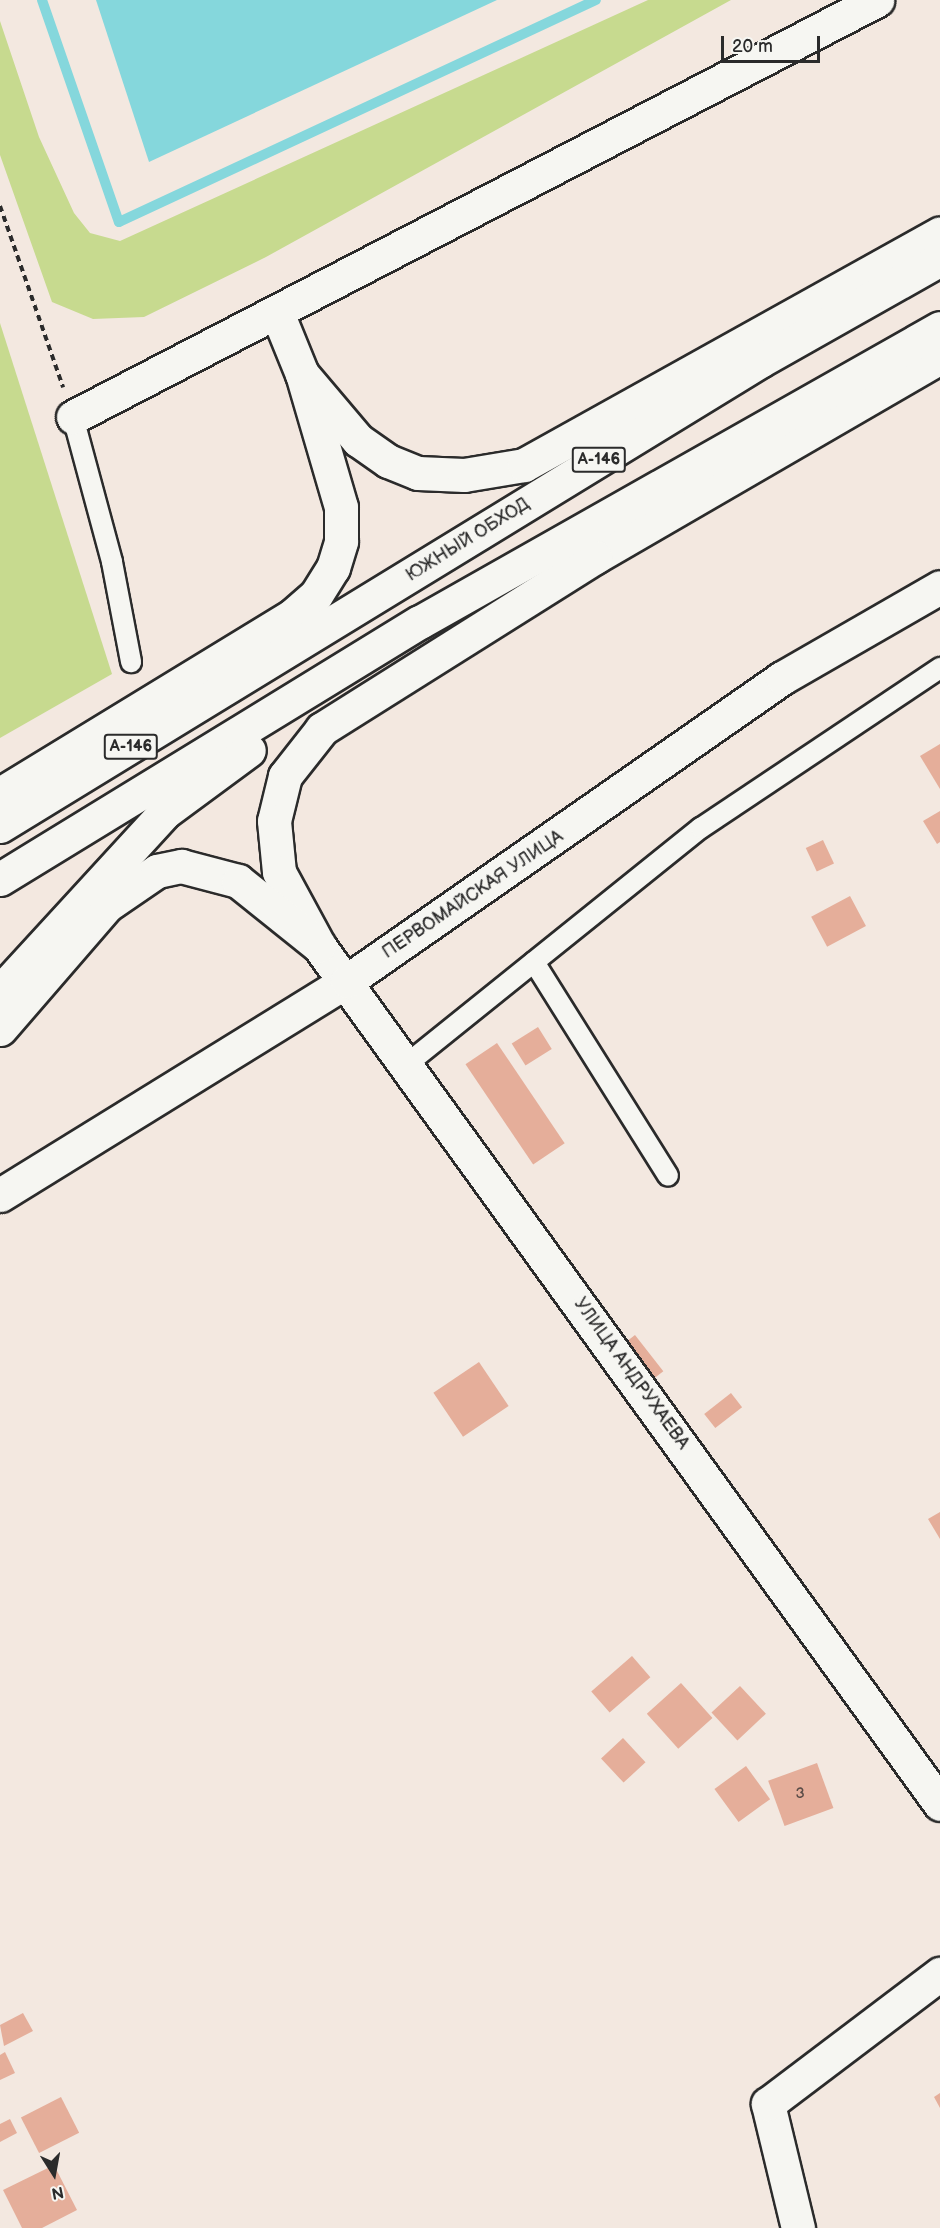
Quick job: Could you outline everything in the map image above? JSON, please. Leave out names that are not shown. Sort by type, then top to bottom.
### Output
[{"type":"main road","points":[[73,417],[278,315],[877,0]]},
{"type":"main road","points":[[302,374],[358,441],[388,461],[418,473],[464,475],[524,465],[940,233]]},
{"type":"main road","name":"ЮЖНЫЙ ОБХОД","points":[[0,826],[760,361],[940,259]]},
{"type":"main road","points":[[0,794],[293,615],[316,595],[341,540],[341,507],[302,374],[278,315]]},
{"type":"main road","points":[[0,879],[411,628],[940,328]]},
{"type":"main road","points":[[319,946],[279,872],[274,821],[285,776],[322,729],[596,557],[940,357]]},
{"type":"main road","points":[[0,992],[109,868],[174,805],[227,764],[612,514]]},
{"type":"main road","name":"ПЕРВОМАЙСКАЯ УЛИЦА","points":[[0,1195],[346,981],[782,678],[940,587]]},
{"type":"main road","points":[[0,1029],[106,906],[157,871],[181,866],[238,881],[319,946]]},
{"type":"main road","name":"УЛИЦА АНДРУХАЕВА","points":[[319,946],[407,1064],[940,1804]]},
{"type":"main road","points":[[798,2228],[768,2104],[940,1974]]},
{"type":"lane","points":[[73,417],[112,562],[131,662]]},
{"type":"lane","points":[[407,1064],[701,828],[940,668]]},
{"type":"lane","points":[[534,962],[668,1176]]},
{"type":"path","points":[[0,206],[73,417]]},
{"type":"green space","points":[[648,0],[731,0],[266,257],[144,317],[93,319],[52,302],[0,155],[0,21],[39,137],[74,213],[90,233],[120,241]]},
{"type":"green space","points":[[0,323],[112,674],[0,738]]},
{"type":"water","points":[[96,0],[497,0],[149,162]]},
{"type":"building","points":[[940,744],[940,789],[920,756]]},
{"type":"building","points":[[940,811],[940,842],[937,844],[923,821]]},
{"type":"building","points":[[823,840],[834,864],[817,872],[806,848]]},
{"type":"building","points":[[850,896],[866,926],[827,947],[811,917]]},
{"type":"building","points":[[538,1027],[552,1049],[525,1065],[512,1043]]},
{"type":"building","points":[[497,1043],[565,1143],[533,1165],[465,1064]]},
{"type":"building","points":[[635,1335],[663,1371],[651,1381],[622,1345]]},
{"type":"building","points":[[479,1362],[509,1406],[463,1437],[433,1393]]},
{"type":"building","points":[[731,1393],[742,1407],[715,1428],[704,1414]]},
{"type":"building","points":[[940,1512],[940,1539],[928,1519]]},
{"type":"building","points":[[632,1656],[650,1677],[610,1713],[591,1691]]},
{"type":"building","points":[[681,1683],[712,1718],[678,1749],[647,1714]]},
{"type":"building","points":[[740,1686],[766,1714],[737,1740],[711,1713]]},
{"type":"building","points":[[623,1738],[646,1762],[624,1783],[601,1758]]},
{"type":"building","points":[[817,1763],[833,1808],[785,1826],[768,1781]]},
{"type":"building","points":[[746,1766],[770,1799],[739,1822],[714,1789]]},
{"type":"building","points":[[23,2013],[33,2031],[4,2046],[0,2025]]},
{"type":"building","points":[[5,2052],[15,2073],[0,2080],[0,2055]]},
{"type":"building","points":[[940,2093],[940,2108],[934,2097]]},
{"type":"building","points":[[61,2097],[79,2133],[39,2153],[21,2117]]},
{"type":"building","points":[[10,2119],[17,2133],[0,2142],[0,2124]]},
{"type":"building","points":[[54,2165],[77,2210],[42,2228],[22,2228],[3,2190]]},
{"type":"waterway","points":[[42,0],[119,222],[596,0]]}]
